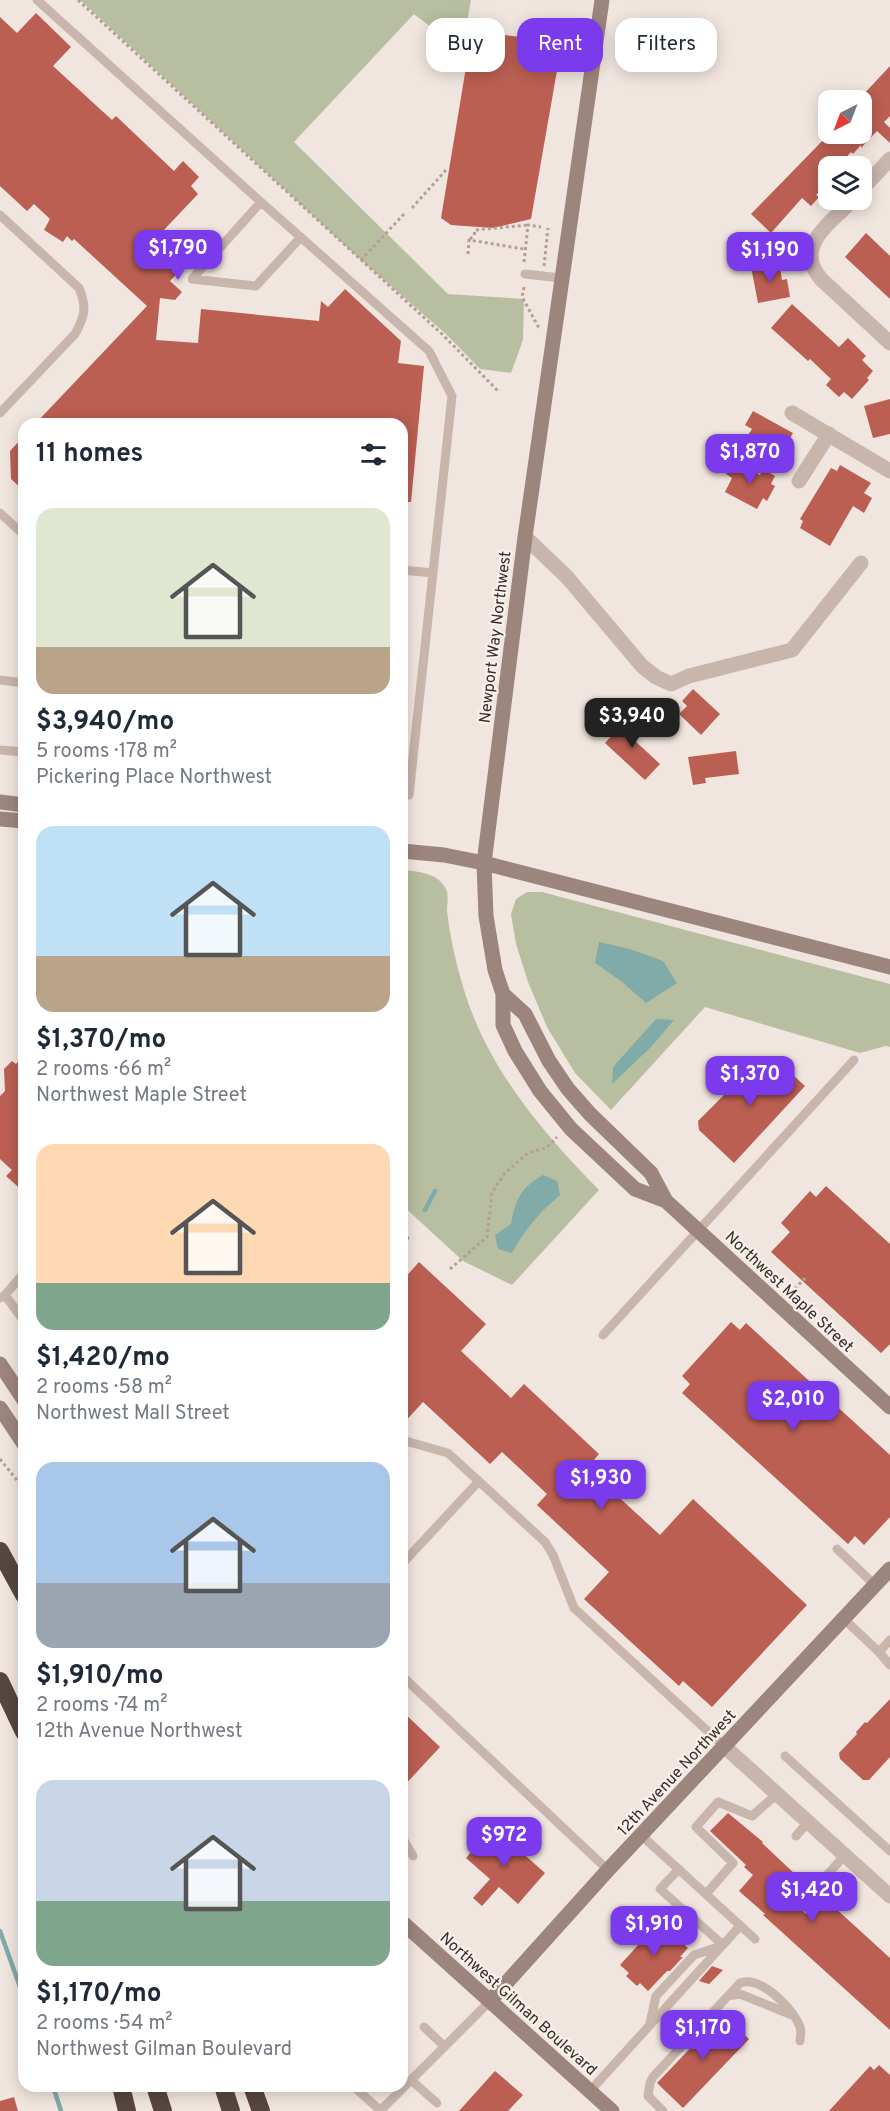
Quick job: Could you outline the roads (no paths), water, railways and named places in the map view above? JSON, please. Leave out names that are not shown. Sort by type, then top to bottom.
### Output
[{"type":"highway","points":[[0,1536],[18,1562]]},
{"type":"highway","points":[[0,1551],[18,1584]]},
{"type":"highway","points":[[0,1681],[18,1719]]},
{"type":"highway","points":[[9,1699],[18,1727]]},
{"type":"highway","points":[[122,2092],[127,2111]]},
{"type":"highway","points":[[157,2092],[163,2111]]},
{"type":"highway","points":[[225,2092],[231,2111]]},
{"type":"highway","points":[[254,2092],[261,2111]]},
{"type":"street","name":"Newport Way Northwest","points":[[483,862],[525,537],[602,0]]},
{"type":"street","points":[[872,178],[890,159]]},
{"type":"street","points":[[843,210],[815,240],[809,254],[813,270],[890,343]]},
{"type":"street","points":[[792,412],[890,471]]},
{"type":"street","points":[[799,481],[829,434]]},
{"type":"street","points":[[525,537],[567,577],[642,666],[670,684],[689,676],[792,650],[861,563]]},
{"type":"street","points":[[0,802],[18,804]]},
{"type":"street","points":[[0,819],[18,820]]},
{"type":"street","points":[[408,852],[483,862],[890,967]]},
{"type":"street","name":"Northwest Maple Street","points":[[483,862],[487,926],[495,970],[503,994],[503,1025],[527,1071],[556,1112],[635,1189],[666,1201]]},
{"type":"street","name":"Northwest Maple Street","points":[[503,994],[525,1014],[549,1061],[568,1089],[590,1114],[651,1173],[666,1201],[890,1407]]},
{"type":"street","points":[[0,1364],[18,1391]]},
{"type":"street","points":[[0,1408],[18,1435]]},
{"type":"street","name":"12th Avenue Northwest","points":[[490,2001],[641,1834],[890,1569]]},
{"type":"street","points":[[724,1747],[890,1896]]},
{"type":"street","name":"Northwest Gilman Boulevard","points":[[408,1927],[612,2111]]},
{"type":"lane","points":[[37,0],[429,351],[452,396],[408,795]]},
{"type":"lane","points":[[261,202],[192,279],[256,286],[301,237]]},
{"type":"lane","points":[[0,215],[79,288],[85,302],[83,320],[75,334],[0,413]]},
{"type":"lane","points":[[525,270],[542,276],[561,278]]},
{"type":"lane","points":[[0,513],[18,530]]},
{"type":"lane","points":[[408,571],[433,573]]},
{"type":"lane","points":[[0,680],[18,682]]},
{"type":"lane","points":[[0,750],[18,752]]},
{"type":"lane","points":[[603,1335],[854,1060]]},
{"type":"lane","points":[[18,1280],[3,1297],[18,1314]]},
{"type":"lane","points":[[408,1442],[448,1453],[550,1549],[577,1611],[724,1747]]},
{"type":"lane","points":[[408,1558],[479,1481]]},
{"type":"lane","points":[[837,1549],[875,1585]]},
{"type":"lane","points":[[844,1619],[890,1665]]},
{"type":"lane","points":[[879,1652],[890,1640]]},
{"type":"lane","points":[[408,1682],[608,1870]]},
{"type":"lane","points":[[786,1756],[890,1851]]},
{"type":"lane","points":[[706,1894],[734,1863],[696,1827],[718,1802],[752,1816],[777,1794]]},
{"type":"lane","points":[[796,1836],[808,1822]]},
{"type":"lane","points":[[641,1834],[754,1939]]},
{"type":"lane","points":[[408,1847],[413,1856]]},
{"type":"lane","points":[[819,1884],[845,1855]]},
{"type":"lane","points":[[679,1869],[660,1889],[723,1945]]},
{"type":"lane","points":[[590,2091],[740,1926]]},
{"type":"lane","points":[[649,2025],[656,1996],[694,1955],[723,1945]]},
{"type":"lane","points":[[663,2111],[648,2096],[653,2077],[740,1983],[746,1981],[762,1985],[789,2009],[801,2030],[800,2041]]},
{"type":"lane","points":[[728,1996],[740,1994],[794,2016]]},
{"type":"lane","points":[[408,2083],[490,2001]]},
{"type":"lane","points":[[424,2027],[444,2046]]},
{"type":"lane","points":[[411,2080],[437,2103]]},
{"type":"lane","points":[[359,2092],[380,2111],[399,2092]]},
{"type":"water","points":[[599,942],[630,949],[663,961],[677,983],[646,1003],[621,981],[595,963]]},
{"type":"water","points":[[656,1019],[674,1020],[652,1046],[612,1084],[613,1067]]},
{"type":"water","points":[[543,1175],[557,1181],[560,1195],[533,1221],[512,1253],[498,1249],[495,1235],[511,1224],[520,1195]]},
{"type":"waterway","points":[[425,1210],[435,1191]]},
{"type":"waterway","points":[[0,1931],[18,1981]]},
{"type":"waterway","points":[[55,2092],[61,2111]]}]
